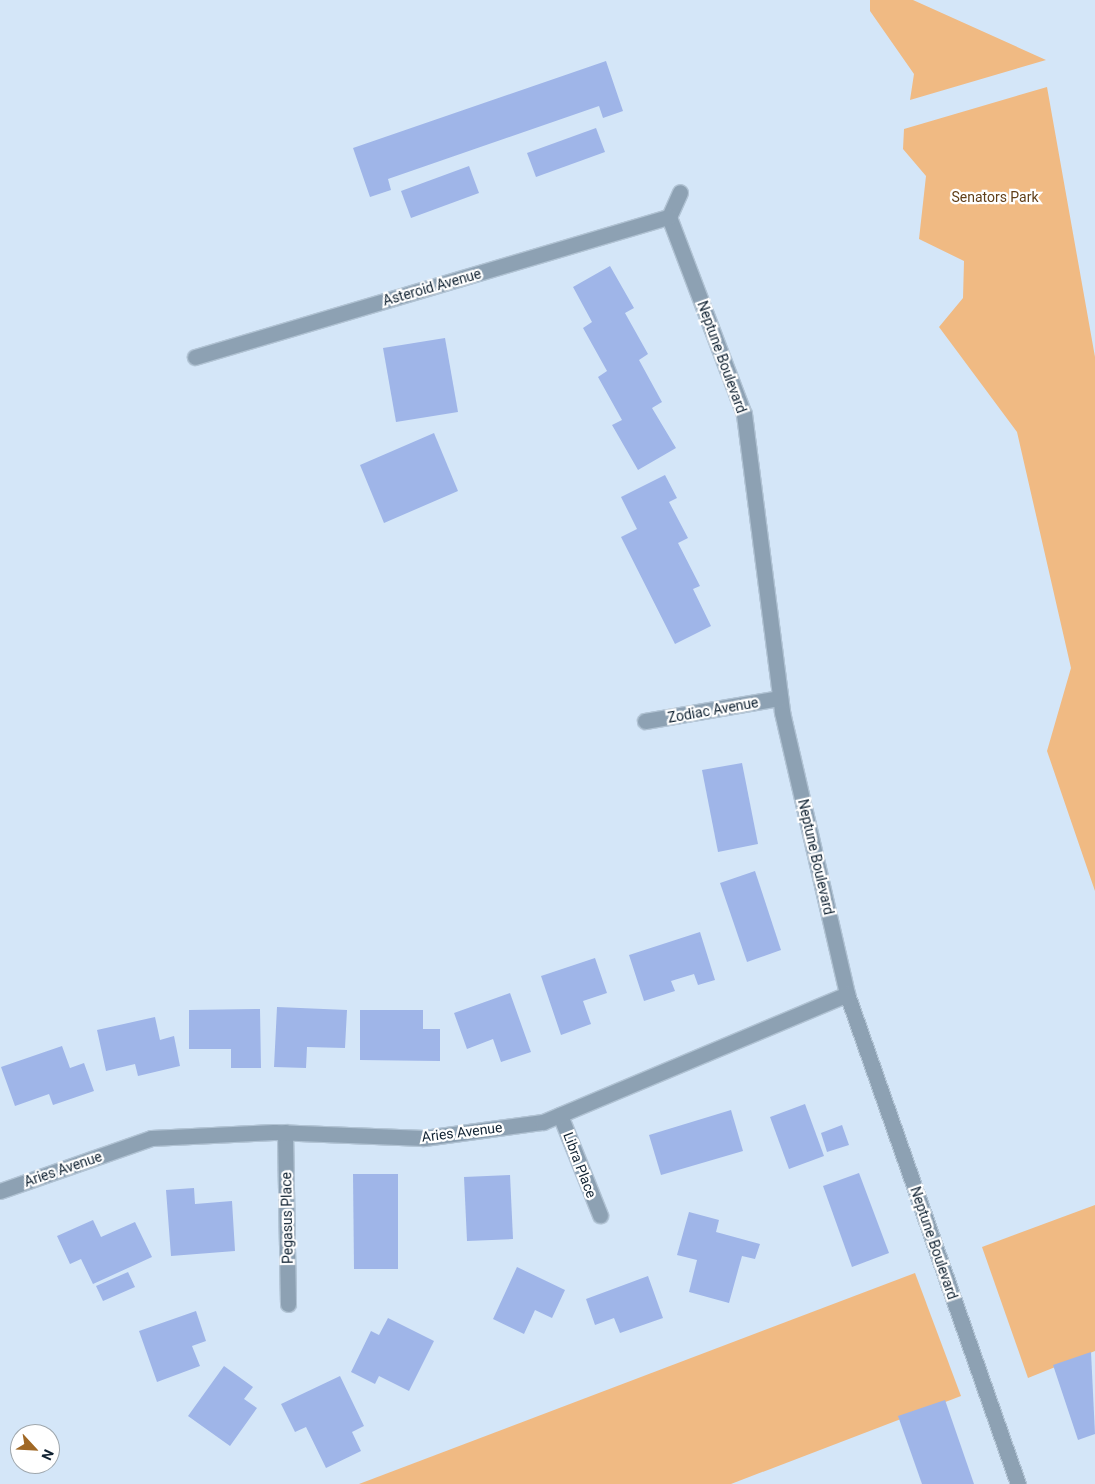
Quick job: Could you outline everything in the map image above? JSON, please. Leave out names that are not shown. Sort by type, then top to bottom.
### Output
[{"type":"street","points":[[669,217],[680,192]]},
{"type":"street","name":"Asteroid Avenue","points":[[195,357],[669,217]]},
{"type":"street","name":"Neptune Boulevard","points":[[669,217],[744,414],[780,698],[847,994],[1018,1484]]},
{"type":"street","name":"Zodiac Avenue","points":[[645,721],[780,698]]},
{"type":"street","name":"Aries Avenue","points":[[0,1191],[151,1138],[285,1132],[424,1138],[543,1122],[847,994]]},
{"type":"street","name":"Libra Place","points":[[560,1115],[600,1215]]},
{"type":"street","name":"Pegasus Place","points":[[285,1132],[288,1304]]},
{"type":"green space","points":[[870,0],[913,0],[1046,60],[910,100],[914,74],[870,11]]},
{"type":"green space","name":"Senators Park","points":[[1047,87],[1095,357],[1095,891],[1047,751],[1071,668],[1017,432],[939,327],[963,298],[964,261],[919,239],[926,176],[903,149],[904,129]]},
{"type":"green space","points":[[1095,1205],[1095,1351],[1028,1378],[982,1247]]},
{"type":"green space","points":[[915,1273],[961,1396],[731,1484],[359,1484]]},
{"type":"building","points":[[606,61],[623,111],[603,118],[599,106],[388,179],[391,190],[370,197],[353,148]]},
{"type":"building","points":[[596,128],[605,152],[536,177],[527,153]]},
{"type":"building","points":[[469,166],[479,193],[411,218],[401,191]]},
{"type":"building","points":[[610,266],[634,308],[625,313],[648,354],[639,360],[662,402],[652,408],[676,448],[638,470],[612,425],[622,420],[598,377],[607,371],[583,328],[592,322],[573,287]]},
{"type":"building","points":[[445,338],[458,412],[396,422],[383,348]]},
{"type":"building","points":[[434,433],[458,491],[384,523],[360,465]]},
{"type":"building","points":[[665,475],[677,498],[669,502],[688,538],[678,543],[700,586],[693,589],[711,626],[675,644],[621,537],[637,529],[621,497]]},
{"type":"building","points":[[742,763],[758,844],[718,852],[702,770]]},
{"type":"building","points":[[755,871],[781,950],[747,962],[720,883]]},
{"type":"building","points":[[700,932],[715,980],[698,985],[694,974],[671,981],[675,991],[644,1001],[629,955]]},
{"type":"building","points":[[595,958],[607,993],[583,1001],[591,1024],[561,1035],[541,976]]},
{"type":"building","points":[[510,993],[531,1052],[501,1062],[493,1039],[467,1049],[454,1013]]},
{"type":"building","points":[[277,1007],[347,1010],[345,1048],[307,1047],[306,1068],[274,1067]]},
{"type":"building","points":[[260,1009],[261,1068],[231,1068],[231,1049],[189,1049],[189,1010]]},
{"type":"building","points":[[360,1010],[423,1010],[423,1029],[440,1029],[440,1061],[360,1060]]},
{"type":"building","points":[[155,1017],[160,1040],[174,1036],[180,1066],[138,1076],[135,1064],[106,1071],[97,1030]]},
{"type":"building","points":[[62,1046],[70,1068],[84,1063],[94,1091],[53,1105],[49,1094],[15,1106],[1,1067]]},
{"type":"building","points":[[805,1104],[824,1156],[789,1169],[770,1117]]},
{"type":"building","points":[[731,1110],[743,1151],[661,1175],[649,1135]]},
{"type":"building","points":[[842,1125],[849,1145],[827,1152],[821,1133]]},
{"type":"building","points":[[859,1173],[889,1253],[852,1267],[823,1186]]},
{"type":"building","points":[[353,1174],[398,1174],[398,1269],[354,1269]]},
{"type":"building","points":[[510,1175],[513,1239],[467,1241],[464,1177]]},
{"type":"building","points":[[194,1188],[195,1204],[232,1201],[235,1251],[171,1256],[166,1190]]},
{"type":"building","points":[[689,1212],[719,1220],[716,1232],[760,1244],[755,1259],[742,1256],[729,1303],[689,1292],[697,1260],[677,1255]]},
{"type":"building","points":[[93,1220],[101,1237],[135,1222],[152,1257],[93,1284],[81,1259],[70,1264],[57,1236]]},
{"type":"building","points":[[517,1267],[565,1290],[552,1318],[535,1310],[524,1334],[493,1319]]},
{"type":"building","points":[[128,1272],[135,1287],[103,1301],[96,1286]]},
{"type":"building","points":[[648,1276],[663,1318],[620,1333],[614,1318],[595,1325],[586,1299]]},
{"type":"building","points":[[196,1311],[206,1341],[192,1346],[200,1366],[157,1382],[139,1331]]},
{"type":"building","points":[[388,1318],[434,1341],[409,1391],[379,1376],[375,1384],[351,1372],[371,1331],[379,1335]]},
{"type":"building","points":[[1091,1352],[1095,1434],[1078,1440],[1053,1365]]},
{"type":"building","points":[[224,1366],[253,1387],[244,1399],[257,1408],[230,1446],[188,1416]]},
{"type":"building","points":[[340,1376],[364,1426],[352,1432],[361,1451],[326,1468],[306,1427],[295,1432],[281,1404]]},
{"type":"building","points":[[945,1400],[974,1484],[922,1484],[898,1416]]}]
